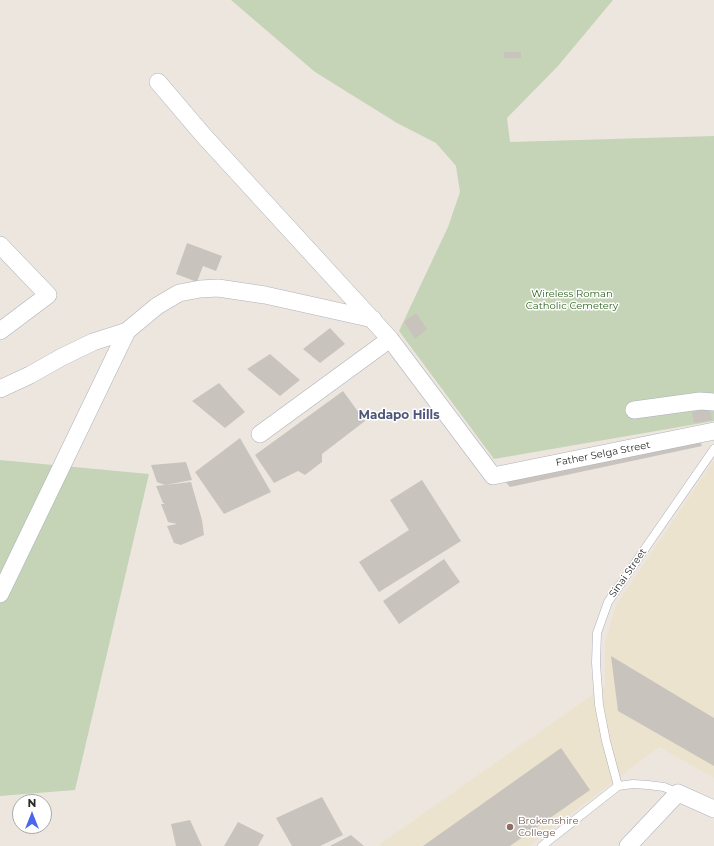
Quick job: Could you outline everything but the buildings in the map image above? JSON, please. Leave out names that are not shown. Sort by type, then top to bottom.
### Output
[{"type":"street","points":[[158,82],[204,136],[390,339],[260,434]]},
{"type":"street","points":[[0,245],[48,295],[0,329]]},
{"type":"street","points":[[0,389],[93,342],[127,331],[157,306],[179,293],[200,289],[218,288],[265,295],[373,319]]},
{"type":"street","points":[[0,594],[127,331]]},
{"type":"street","name":"Father Selga Street","points":[[390,339],[493,476],[714,431]]},
{"type":"street","points":[[634,410],[700,401],[714,402]]},
{"type":"street","points":[[628,846],[678,793],[714,809]]},
{"type":"lane","name":"Sinai Street","points":[[618,786],[606,741],[600,705],[596,663],[597,633],[608,602],[714,449]]},
{"type":"lane","points":[[542,846],[618,786],[633,784],[648,785],[664,787],[678,793]]},
{"type":"shaded area","points":[[714,460],[714,778],[659,747],[529,846],[381,846],[380,844],[605,686],[605,642],[616,605]]},
{"type":"green space","name":"Wireless Roman Catholic Cemetery","points":[[231,0],[613,0],[558,66],[507,118],[510,142],[714,136],[714,421],[494,459],[399,331],[448,227],[460,192],[456,166],[436,143],[397,123],[315,72]]},
{"type":"green space","points":[[0,460],[149,474],[75,790],[0,796]]},
{"type":"place","name":"Brokenshire College","points":[[510,827]]},
{"type":"district","name":"Madapo Hills","points":[[399,415]]}]
